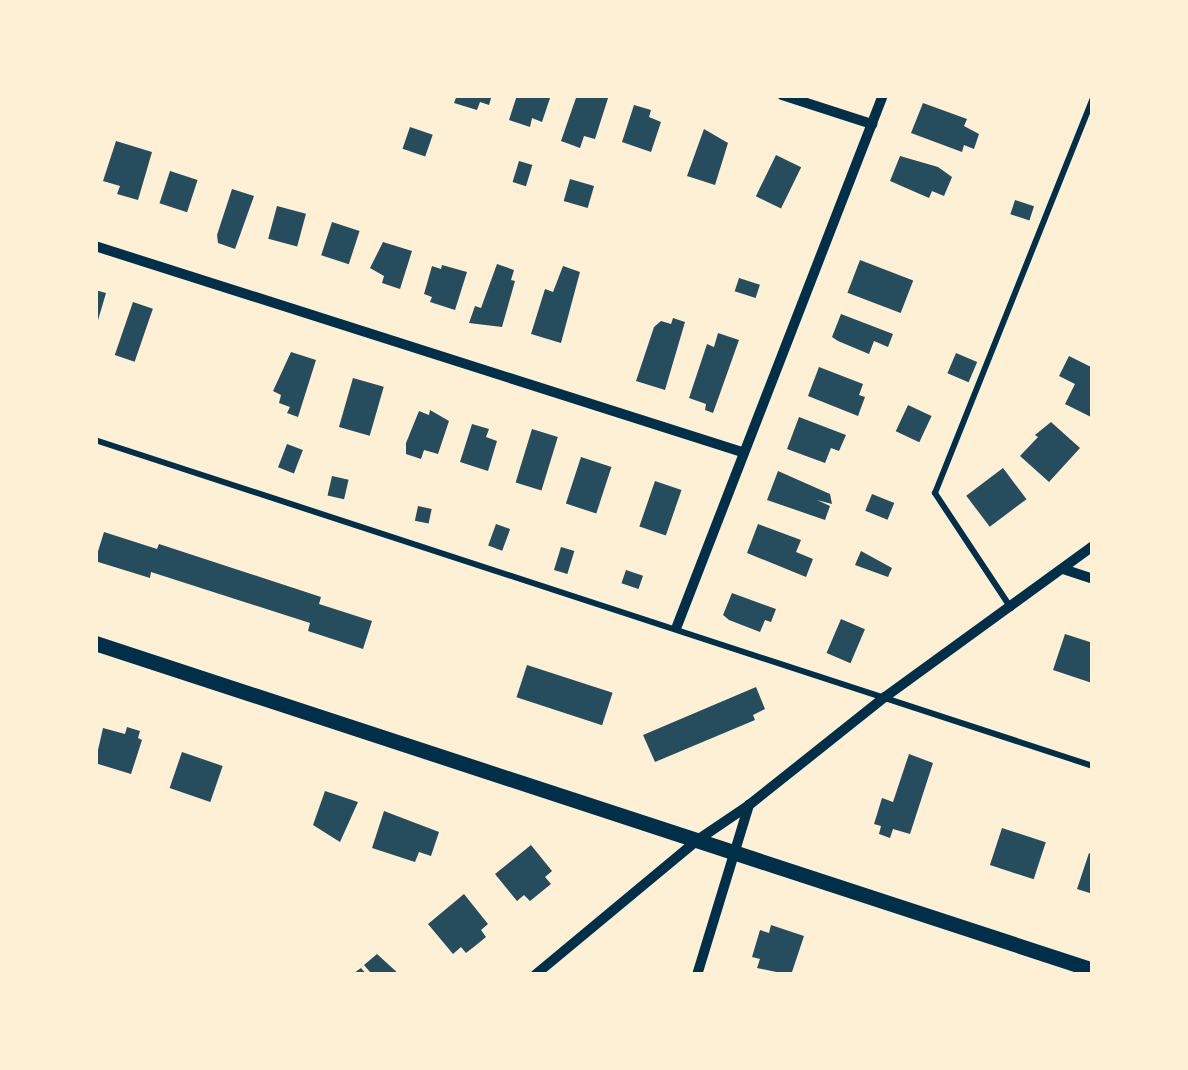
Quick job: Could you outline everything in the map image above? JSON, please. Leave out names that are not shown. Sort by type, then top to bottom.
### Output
[{"type":"street","points":[[782,95],[872,124]]},
{"type":"street","points":[[677,626],[883,95]]},
{"type":"street","points":[[95,246],[742,452]]},
{"type":"street","points":[[536,975],[699,839],[749,806],[885,697],[1093,546]]},
{"type":"street","points":[[1063,569],[1093,579]]},
{"type":"street","points":[[95,643],[1093,970]]},
{"type":"street","points":[[697,975],[749,806]]},
{"type":"lane","points":[[1011,608],[935,493],[1093,98]]},
{"type":"lane","points":[[95,440],[677,626],[1093,766]]},
{"type":"building","points":[[457,95],[492,95],[489,105],[480,102],[477,110],[454,103]]},
{"type":"building","points":[[517,95],[551,95],[542,122],[532,118],[530,127],[509,120]]},
{"type":"building","points":[[577,95],[609,95],[595,139],[584,136],[580,148],[561,141]]},
{"type":"building","points":[[923,103],[967,119],[964,126],[979,134],[974,149],[964,145],[962,152],[911,133]]},
{"type":"building","points":[[634,105],[651,110],[649,117],[661,122],[651,152],[622,142]]},
{"type":"building","points":[[410,127],[433,135],[425,157],[403,149]]},
{"type":"building","points":[[704,129],[728,143],[715,185],[687,176]]},
{"type":"building","points":[[116,141],[152,152],[138,200],[117,194],[120,186],[103,181]]},
{"type":"building","points":[[776,155],[801,167],[781,209],[756,196]]},
{"type":"building","points":[[900,156],[938,167],[952,177],[944,196],[932,191],[929,198],[890,181]]},
{"type":"building","points":[[519,161],[532,165],[526,186],[513,182]]},
{"type":"building","points":[[170,171],[198,180],[187,212],[159,203]]},
{"type":"building","points":[[570,179],[594,186],[588,208],[564,201]]},
{"type":"building","points":[[232,189],[254,196],[235,249],[218,243],[217,235]]},
{"type":"building","points":[[1015,200],[1034,206],[1029,220],[1010,214]]},
{"type":"building","points":[[277,206],[306,214],[297,247],[268,239]]},
{"type":"building","points":[[332,222],[360,231],[349,264],[321,255]]},
{"type":"building","points":[[383,242],[412,251],[400,289],[382,283],[384,276],[370,268]]},
{"type":"building","points":[[860,260],[913,280],[901,313],[847,293]]},
{"type":"building","points":[[497,264],[514,270],[511,280],[515,281],[502,327],[469,323],[475,306],[481,308]]},
{"type":"building","points":[[442,265],[467,272],[455,310],[430,302],[432,297],[424,294],[432,266],[441,269]]},
{"type":"building","points":[[563,266],[580,272],[561,343],[531,334],[545,289],[553,292]]},
{"type":"building","points":[[739,278],[760,285],[756,298],[735,291]]},
{"type":"building","points":[[95,290],[106,293],[96,327],[95,327]]},
{"type":"building","points":[[133,302],[153,309],[135,362],[115,355]]},
{"type":"building","points":[[841,314],[893,334],[888,347],[874,341],[869,354],[832,337]]},
{"type":"building","points":[[673,318],[685,322],[665,390],[636,381],[654,327],[661,321],[671,324]]},
{"type":"building","points":[[718,333],[739,340],[713,413],[705,410],[706,404],[689,398],[707,344],[714,347]]},
{"type":"building","points":[[291,352],[316,360],[298,417],[287,413],[290,407],[279,403],[281,395],[273,391]]},
{"type":"building","points":[[956,353],[977,362],[969,382],[947,373]]},
{"type":"building","points":[[1069,356],[1093,368],[1093,418],[1065,404],[1075,384],[1059,376]]},
{"type":"building","points":[[819,367],[863,384],[859,395],[865,397],[858,416],[808,396]]},
{"type":"building","points":[[353,378],[384,387],[370,436],[339,427]]},
{"type":"building","points":[[908,405],[932,416],[919,442],[896,431]]},
{"type":"building","points":[[430,410],[449,421],[438,454],[424,450],[421,459],[406,454],[406,443],[419,411],[429,415]]},
{"type":"building","points":[[799,417],[846,435],[839,451],[831,448],[825,463],[787,449]]},
{"type":"building","points":[[1051,422],[1080,448],[1049,482],[1020,456],[1038,437],[1035,435]]},
{"type":"building","points":[[472,424],[489,429],[486,437],[497,441],[488,471],[460,462]]},
{"type":"building","points":[[532,429],[558,437],[541,490],[516,483]]},
{"type":"building","points":[[287,444],[303,450],[294,473],[278,467]]},
{"type":"building","points":[[581,457],[611,467],[596,513],[566,504]]},
{"type":"building","points":[[1003,468],[1026,499],[990,527],[966,496]]},
{"type":"building","points":[[778,471],[830,494],[832,504],[817,500],[830,506],[825,520],[767,500]]},
{"type":"building","points":[[332,476],[349,480],[344,499],[328,495]]},
{"type":"building","points":[[655,481],[681,490],[666,536],[639,526]]},
{"type":"building","points":[[872,494],[894,503],[888,520],[865,511]]},
{"type":"building","points":[[418,506],[432,509],[429,524],[415,521]]},
{"type":"building","points":[[496,524],[510,529],[502,551],[488,546]]},
{"type":"building","points":[[758,524],[801,540],[796,552],[813,559],[806,577],[747,553]]},
{"type":"building","points":[[104,532],[157,549],[159,544],[321,597],[319,604],[372,621],[363,649],[308,631],[310,623],[151,572],[150,578],[95,561]]},
{"type":"building","points":[[561,547],[574,551],[567,574],[554,570]]},
{"type":"building","points":[[861,551],[892,568],[888,577],[855,565]]},
{"type":"building","points":[[626,570],[643,576],[638,589],[621,583]]},
{"type":"building","points":[[732,593],[776,609],[771,622],[765,620],[760,632],[729,620],[723,615]]},
{"type":"building","points":[[841,619],[865,629],[850,663],[827,653]]},
{"type":"building","points":[[1065,634],[1093,643],[1092,683],[1053,670]]},
{"type":"building","points":[[527,665],[613,693],[602,725],[516,697]]},
{"type":"building","points":[[756,687],[765,709],[753,715],[755,720],[655,762],[643,735]]},
{"type":"building","points":[[127,727],[140,731],[138,738],[142,740],[131,774],[95,763],[103,728],[125,734]]},
{"type":"building","points":[[182,752],[223,766],[210,802],[170,788]]},
{"type":"building","points":[[909,754],[933,763],[910,834],[893,829],[890,838],[879,834],[881,826],[874,824],[882,798],[893,802]]},
{"type":"building","points":[[325,791],[358,802],[340,842],[313,825]]},
{"type":"building","points":[[384,811],[439,832],[431,856],[419,852],[415,862],[372,848]]},
{"type":"building","points":[[1002,828],[1046,842],[1034,879],[990,865]]},
{"type":"building","points":[[531,845],[552,871],[545,877],[551,884],[530,901],[524,895],[517,901],[495,874]]},
{"type":"building","points":[[1089,853],[1093,855],[1093,894],[1077,889]]},
{"type":"building","points":[[464,894],[488,924],[481,930],[486,937],[466,953],[461,947],[453,954],[428,924]]},
{"type":"building","points":[[771,925],[804,936],[791,975],[757,968],[760,959],[752,957],[760,930],[769,933]]},
{"type":"building","points":[[377,954],[400,975],[367,975],[370,972],[364,965]]}]
